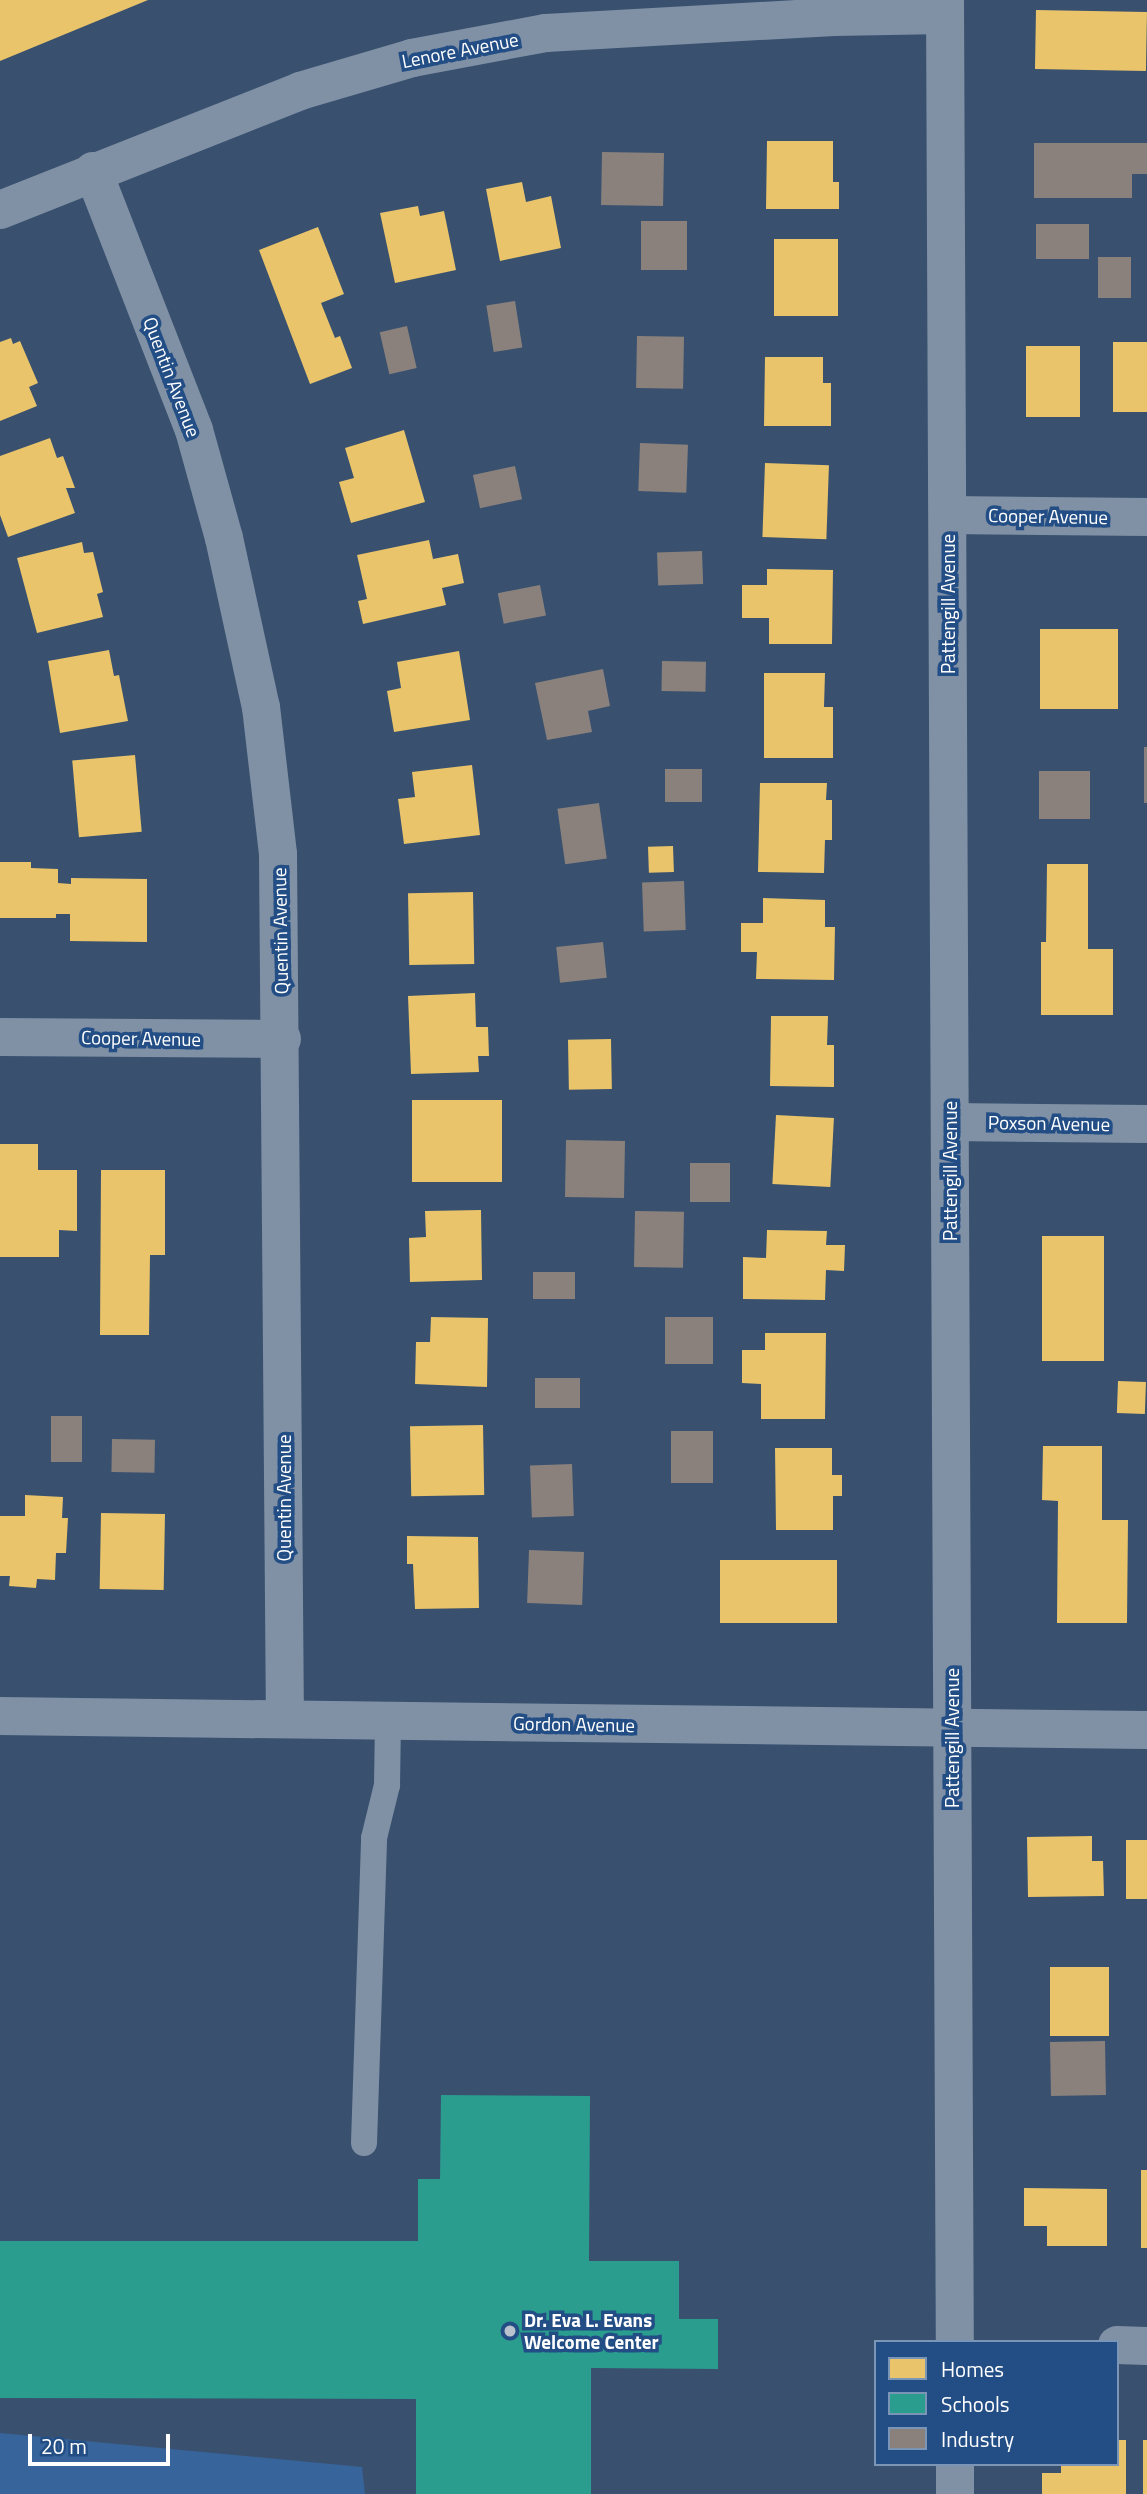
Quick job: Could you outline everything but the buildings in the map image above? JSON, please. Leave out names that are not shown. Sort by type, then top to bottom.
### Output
[{"type":"street","name":"Lenore Avenue","points":[[0,209],[300,91],[439,53],[546,33],[945,8]]},
{"type":"street","name":"Pattengill Avenue","points":[[945,8],[955,2340]]},
{"type":"street","name":"Quentin Avenue","points":[[93,171],[194,430],[233,577],[261,707],[278,854],[282,1039],[285,1718]]},
{"type":"street","name":"Cooper Avenue","points":[[948,514],[1147,517]]},
{"type":"street","name":"Cooper Avenue","points":[[0,1037],[282,1039]]},
{"type":"street","name":"Poxson Avenue","points":[[950,1122],[1147,1124]]},
{"type":"street","name":"Gordon Avenue","points":[[0,1716],[1147,1730]]},
{"type":"street","points":[[1119,2345],[1147,2346]]},
{"type":"street","points":[[955,2466],[955,2494]]},
{"type":"lane","points":[[364,2143],[374,1838],[387,1784],[388,1721]]},
{"type":"shaded area","points":[[0,2433],[362,2467],[365,2494],[0,2494]]},
{"type":"place","name":"Dr. Eva L. Evans Welcome Center","points":[[510,2331]]}]
